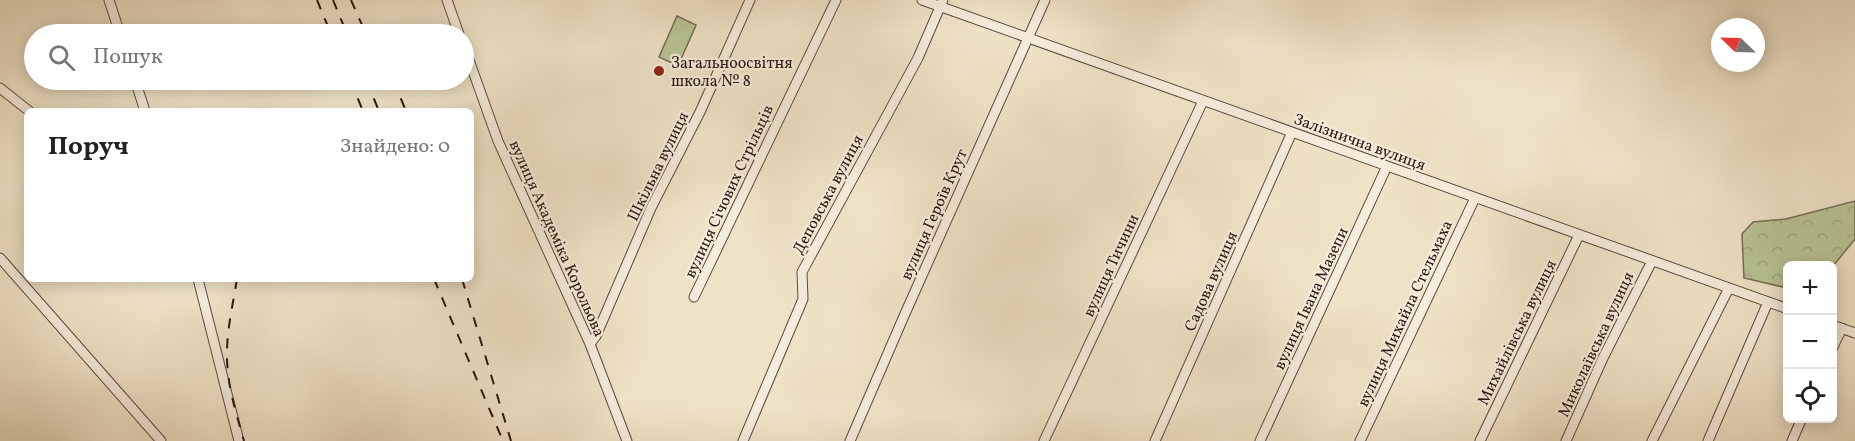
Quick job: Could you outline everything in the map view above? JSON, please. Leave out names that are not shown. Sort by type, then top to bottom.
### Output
[{"type":"street","points":[[109,0],[117,24]]},
{"type":"street","points":[[447,0],[455,24]]},
{"type":"street","name":"Шкільна вулиця","points":[[590,344],[596,336],[651,208],[700,112],[750,0]]},
{"type":"street","name":"вулиця Січових Стрільців","points":[[694,297],[836,0]]},
{"type":"street","name":"Залізнична вулиця","points":[[922,0],[942,4],[1028,38],[1783,307]]},
{"type":"street","name":"вулиця Героїв Крут","points":[[850,441],[1046,0]]},
{"type":"street","name":"Деповська вулиця","points":[[743,441],[803,299],[802,272],[918,58],[942,4]]},
{"type":"street","name":"вулиця Академіка Корольова","points":[[474,74],[498,141],[590,344],[627,441]]},
{"type":"street","points":[[0,88],[25,108]]},
{"type":"street","points":[[138,90],[144,108]]},
{"type":"street","name":"вулиця Тичини","points":[[1044,441],[1203,101]]},
{"type":"street","name":"Садова вулиця","points":[[1155,441],[1292,132]]},
{"type":"street","name":"вулиця Івана Мазепи","points":[[1260,441],[1387,166]]},
{"type":"street","name":"вулиця Михайла Стельмаха","points":[[1360,441],[1475,198]]},
{"type":"street","name":"Михайлівська вулиця","points":[[1480,441],[1579,235]]},
{"type":"street","points":[[0,258],[161,441]]},
{"type":"street","name":"Миколаївська вулиця","points":[[1566,441],[1603,358],[1652,261]]},
{"type":"street","points":[[199,282],[239,441]]},
{"type":"street","points":[[1652,441],[1729,288]]},
{"type":"street","points":[[1708,441],[1768,302]]},
{"type":"street","points":[[1837,326],[1855,333]]},
{"type":"street","points":[[1792,441],[1800,423]]},
{"type":"green space","points":[[677,16],[696,25],[678,66],[659,57]]},
{"type":"green space","points":[[1855,201],[1855,239],[1837,261],[1783,261],[1783,287],[1744,278],[1742,234],[1753,222],[1786,219]]},
{"type":"railway","points":[[317,0],[327,24]]},
{"type":"railway","points":[[333,0],[343,24]]},
{"type":"railway","points":[[351,0],[362,24]]},
{"type":"railway","points":[[354,90],[362,108]]},
{"type":"railway","points":[[370,90],[378,108]]},
{"type":"railway","points":[[397,90],[405,108]]},
{"type":"railway","points":[[236,282],[229,326],[227,360],[230,389],[244,441]]},
{"type":"railway","points":[[435,282],[503,441]]},
{"type":"railway","points":[[463,282],[511,441]]},
{"type":"place","name":"Загальноосвітня школа № 8","points":[[659,71]]}]
